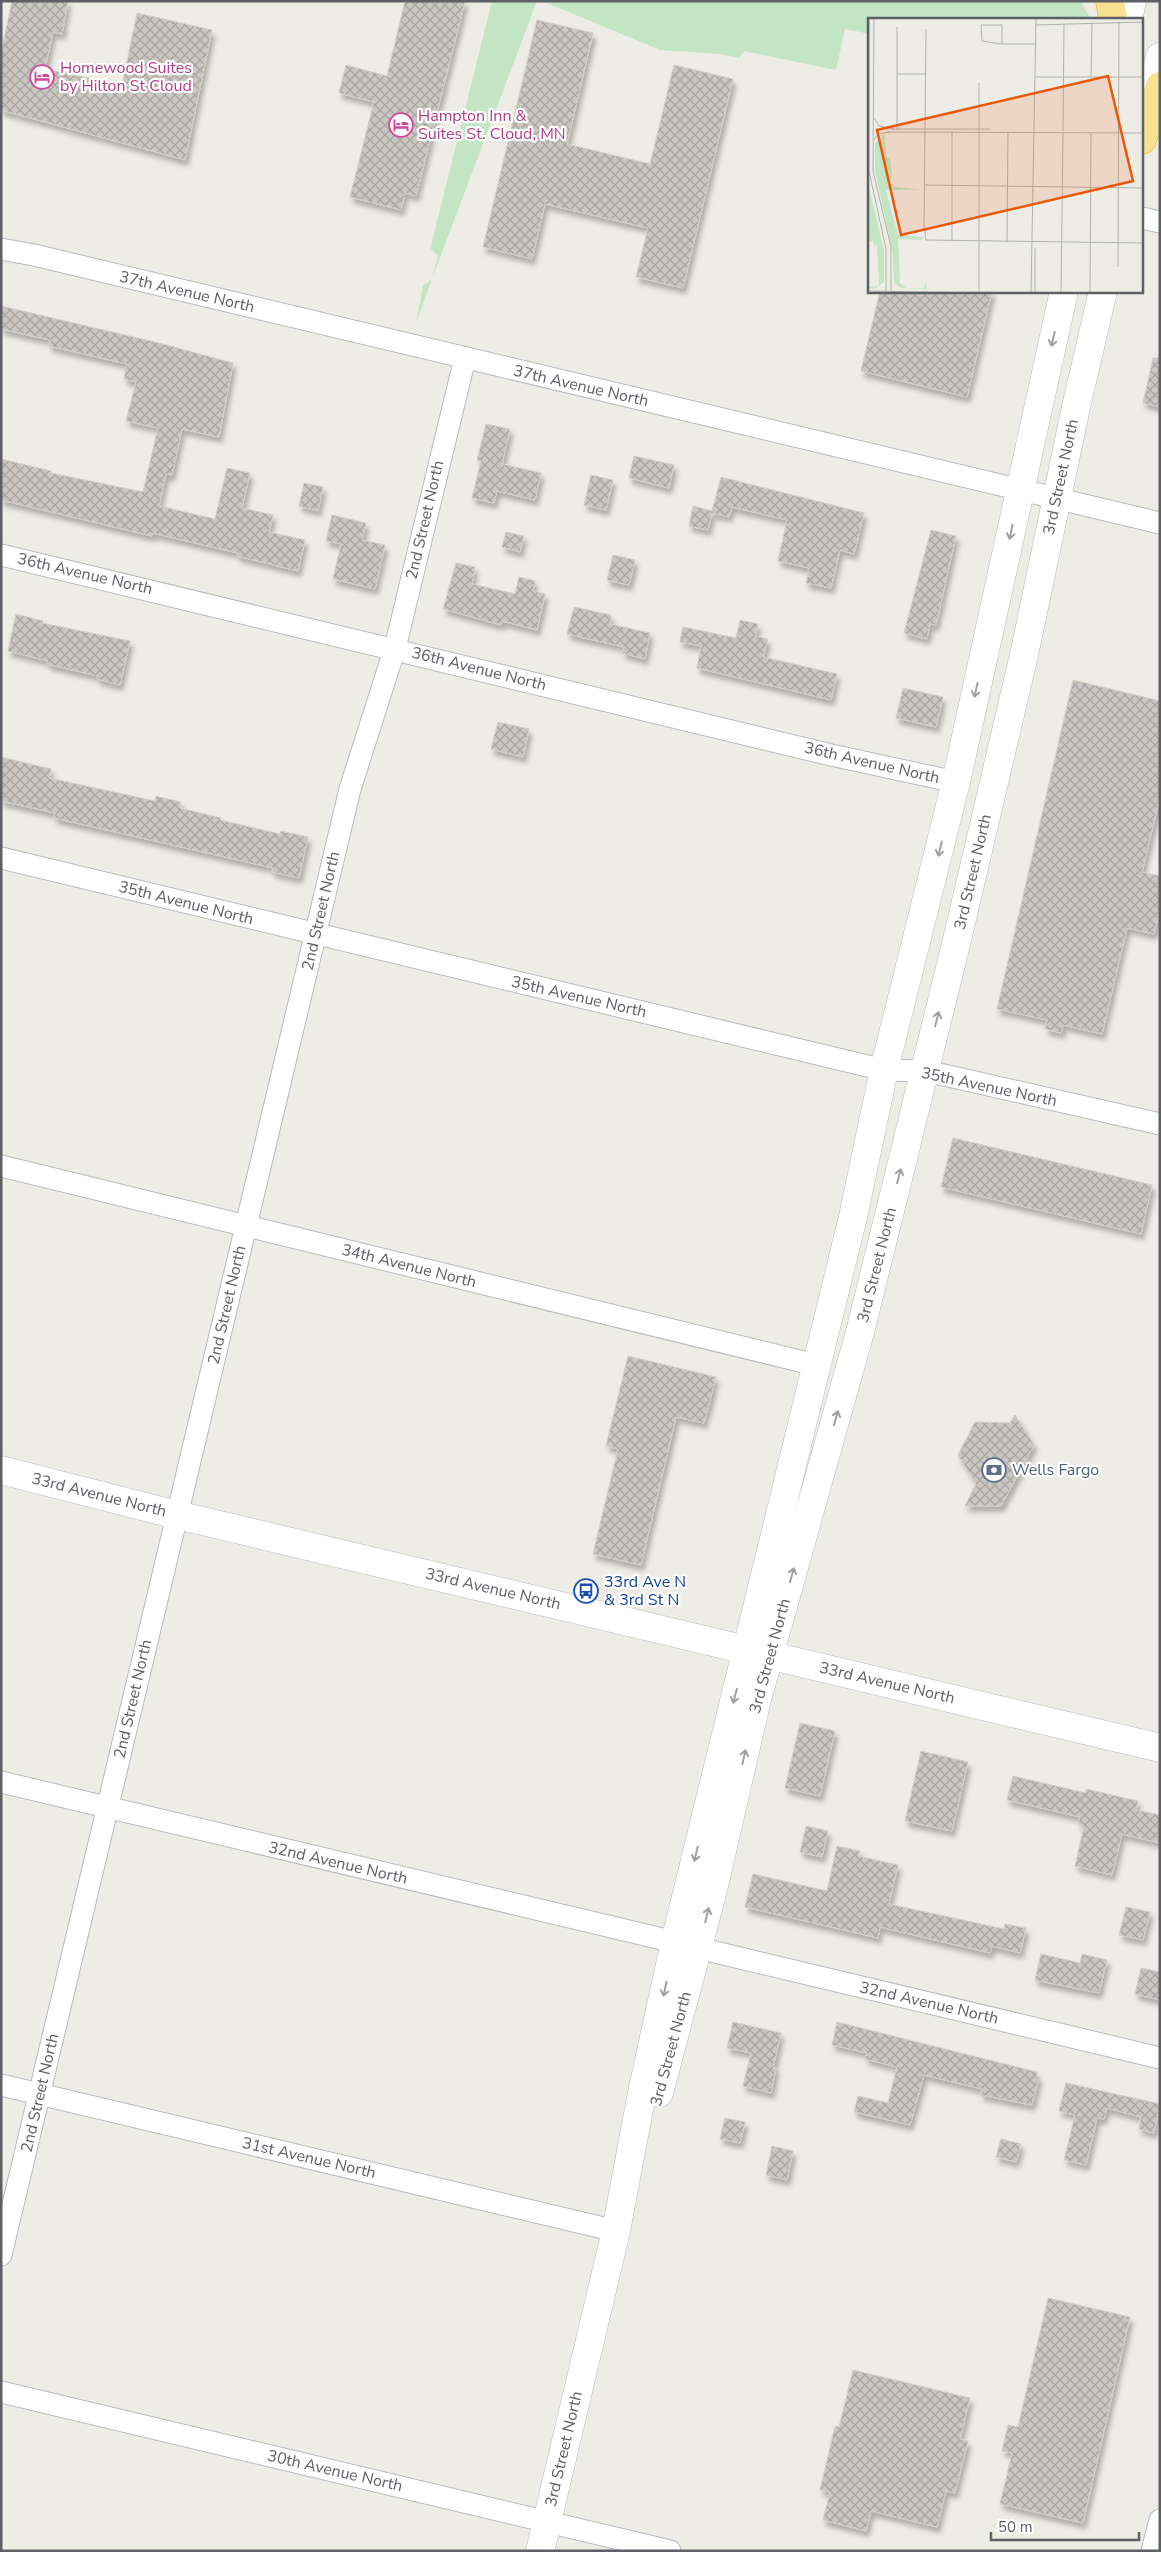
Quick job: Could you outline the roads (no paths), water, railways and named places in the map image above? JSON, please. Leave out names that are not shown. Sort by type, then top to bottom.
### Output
[{"type":"highway","points":[[1110,1],[1113,18]]},
{"type":"highway","points":[[1144,134],[1160,86]]},
{"type":"main road","points":[[1128,18],[1132,1]]},
{"type":"main road","points":[[1144,124],[1160,57]]},
{"type":"main road","name":"3rd Street North","points":[[540,2551],[616,2231],[638,2167],[687,1945],[758,1652],[816,1364],[853,1217],[884,1070],[956,782],[1064,292]]},
{"type":"main road","name":"3rd Street North","points":[[758,1652],[860,1332],[1010,718],[1103,292]]},
{"type":"main road","name":"33rd Avenue North","points":[[1,1470],[177,1514],[1160,1748]]},
{"type":"street","points":[[1144,218],[1160,222]]},
{"type":"street","name":"37th Avenue North","points":[[1,249],[34,255],[1160,524]]},
{"type":"street","name":"2nd Street North","points":[[1,2255],[350,789],[395,648],[465,358]]},
{"type":"street","name":"36th Avenue North","points":[[1,555],[395,648],[831,755],[956,782]]},
{"type":"street","name":"35th Avenue North","points":[[1,858],[315,935],[884,1070],[924,1071],[1160,1124]]},
{"type":"street","name":"34th Avenue North","points":[[1,1166],[816,1364]]},
{"type":"street","name":"32nd Avenue North","points":[[1,1782],[1160,2058]]},
{"type":"street","name":"31st Avenue North","points":[[1,2085],[616,2231]]},
{"type":"street","name":"30th Avenue North","points":[[1,2392],[670,2551]]},
{"type":"street","points":[[1152,2551],[1160,2520]]},
{"type":"place","name":"Homewood Suites by Hilton St Cloud","points":[[42,77]]},
{"type":"place","name":"Hampton Inn & Suites St. Cloud, MN","points":[[401,125]]},
{"type":"place","name":"Wells Fargo","points":[[994,1470]]},
{"type":"place","name":"33rd Ave N & 3rd St N","points":[[586,1591]]}]
